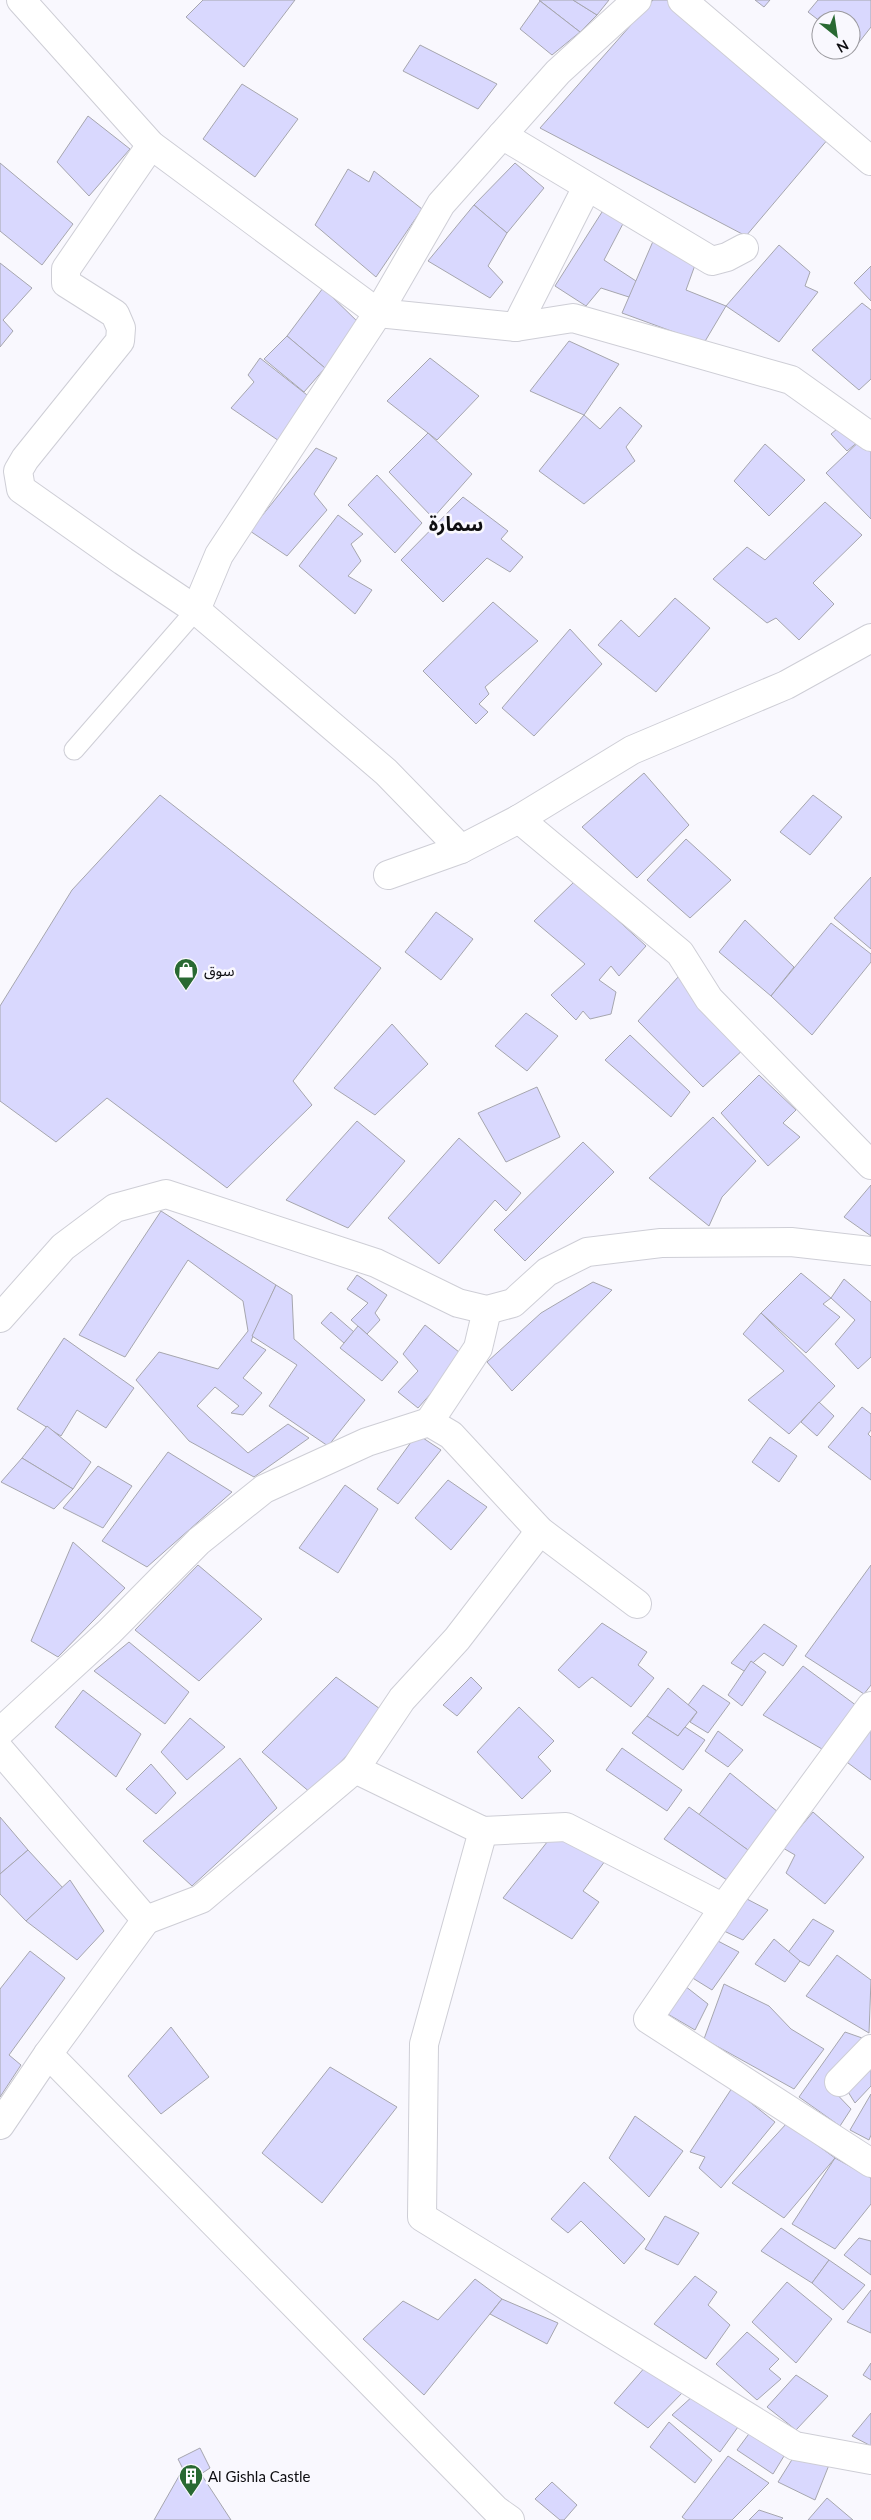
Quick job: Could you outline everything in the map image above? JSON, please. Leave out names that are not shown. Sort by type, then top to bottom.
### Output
[{"type":"street","points":[[21,0],[151,145],[378,313],[516,327],[573,318],[791,380],[871,437]]},
{"type":"street","points":[[196,610],[219,555],[378,313],[441,204],[558,72],[637,0]]},
{"type":"street","points":[[682,0],[871,162]]},
{"type":"street","points":[[502,135],[712,261],[727,257],[744,248]]},
{"type":"street","points":[[151,145],[66,269],[66,283],[115,314],[121,328],[120,341],[25,459],[18,471],[21,489],[123,562],[196,610],[386,772],[461,849]]},
{"type":"street","points":[[516,327],[587,187]]},
{"type":"street","points":[[388,875],[461,849],[519,820],[632,750],[786,684],[871,638]]},
{"type":"street","points":[[519,820],[680,953],[709,998],[871,1166]]},
{"type":"street","points":[[0,1318],[62,1247],[115,1208],[166,1194],[376,1262],[458,1303],[487,1310],[513,1303],[547,1272],[587,1252],[660,1243],[791,1242],[871,1251]]},
{"type":"street","points":[[0,1732],[109,1632],[199,1541],[264,1490],[368,1442],[428,1422],[478,1348],[487,1310]]},
{"type":"street","points":[[428,1422],[451,1435],[540,1531],[637,1604]]},
{"type":"street","points":[[0,2125],[48,2054],[146,1920],[201,1899],[355,1769],[402,1699],[457,1639],[540,1531]]},
{"type":"street","points":[[871,1706],[724,1908],[648,2019],[871,2163]]},
{"type":"street","points":[[0,1750],[146,1920]]},
{"type":"street","points":[[355,1769],[483,1831],[566,1827],[724,1908]]},
{"type":"street","points":[[483,1831],[424,2044],[422,2217],[795,2446],[871,2460]]},
{"type":"street","points":[[839,2082],[871,2049]]},
{"type":"street","points":[[48,2054],[496,2510],[510,2520]]},
{"type":"lane","points":[[74,750],[196,610]]},
{"type":"building","points":[[203,0],[295,0],[244,67],[186,17]]},
{"type":"building","points":[[539,0],[573,0],[597,15],[580,32]]},
{"type":"building","points":[[573,0],[609,0],[597,15]]},
{"type":"building","points":[[653,0],[675,0],[834,132],[746,236],[540,128]]},
{"type":"building","points":[[755,0],[770,0],[764,7]]},
{"type":"building","points":[[818,0],[871,0],[871,27],[861,40],[861,10],[811,10],[811,14],[808,12]]},
{"type":"building","points":[[540,1],[580,32],[552,55],[520,29]]},
{"type":"building","points":[[420,45],[497,84],[478,109],[403,71]]},
{"type":"building","points":[[242,84],[298,119],[255,177],[203,139]]},
{"type":"building","points":[[88,116],[130,149],[89,196],[57,162]]},
{"type":"building","points":[[0,163],[73,224],[42,265],[0,231]]},
{"type":"building","points":[[515,163],[544,188],[507,233],[474,205]]},
{"type":"building","points":[[348,169],[369,182],[374,171],[422,209],[376,277],[315,225]]},
{"type":"building","points":[[474,205],[507,233],[488,266],[503,282],[490,298],[428,261]]},
{"type":"building","points":[[602,212],[627,216],[604,260],[639,283],[632,298],[601,288],[586,306],[555,286]]},
{"type":"building","points":[[654,239],[699,254],[686,290],[726,306],[704,343],[622,313]]},
{"type":"building","points":[[779,245],[810,272],[805,286],[818,292],[779,342],[726,306]]},
{"type":"building","points":[[0,263],[32,288],[3,320],[13,331],[0,347]]},
{"type":"building","points":[[871,266],[871,301],[854,283]]},
{"type":"building","points":[[323,288],[361,325],[325,368],[287,336]]},
{"type":"building","points":[[862,303],[871,310],[871,379],[859,390],[812,350]]},
{"type":"building","points":[[287,336],[325,368],[304,392],[264,359]]},
{"type":"building","points":[[569,341],[619,364],[584,415],[530,391]]},
{"type":"building","points":[[260,358],[316,402],[282,443],[231,408],[254,382],[248,375]]},
{"type":"building","points":[[430,358],[479,396],[437,440],[387,401]]},
{"type":"building","points":[[620,407],[642,426],[626,447],[635,461],[584,504],[539,471],[584,415],[600,429]]},
{"type":"building","points":[[843,424],[859,441],[847,451],[831,434]]},
{"type":"building","points":[[428,433],[472,474],[433,518],[389,472]]},
{"type":"building","points":[[865,436],[871,442],[871,519],[826,473]]},
{"type":"building","points":[[765,444],[805,480],[769,516],[734,481]]},
{"type":"building","points":[[316,448],[337,458],[314,494],[327,510],[287,556],[250,531]]},
{"type":"building","points":[[377,475],[422,523],[395,553],[348,505]]},
{"type":"building","points":[[463,497],[508,531],[501,539],[523,557],[510,572],[487,558],[443,602],[401,560]]},
{"type":"building","points":[[825,502],[862,535],[813,583],[834,604],[799,640],[776,618],[767,623],[713,579],[747,547],[765,560]]},
{"type":"building","points":[[338,515],[363,534],[351,544],[361,561],[348,576],[372,590],[355,614],[299,566]]},
{"type":"building","points":[[675,598],[710,628],[656,692],[598,645],[621,620],[639,637]]},
{"type":"building","points":[[493,602],[538,641],[485,687],[489,694],[479,704],[488,712],[476,724],[423,671]]},
{"type":"building","points":[[570,629],[602,664],[534,736],[502,708]]},
{"type":"building","points":[[644,773],[689,825],[637,878],[582,827]]},
{"type":"building","name":"سوق","points":[[160,795],[381,968],[293,1081],[312,1105],[227,1188],[107,1098],[56,1142],[0,1101],[0,1006],[72,890]]},
{"type":"building","points":[[813,795],[842,817],[810,855],[780,832]]},
{"type":"building","points":[[686,839],[731,880],[690,918],[647,880]]},
{"type":"building","points":[[871,877],[871,949],[834,918]]},
{"type":"building","points":[[575,881],[646,946],[619,976],[611,966],[599,980],[616,992],[611,1014],[590,1019],[583,1011],[576,1020],[551,995],[585,964],[534,921]]},
{"type":"building","points":[[436,912],[473,939],[441,980],[405,952]]},
{"type":"building","points":[[745,920],[794,967],[771,996],[719,952]]},
{"type":"building","points":[[831,923],[871,954],[871,962],[812,1035],[771,996]]},
{"type":"building","points":[[679,976],[746,1047],[703,1087],[638,1021]]},
{"type":"building","points":[[526,1013],[558,1036],[527,1071],[495,1046]]},
{"type":"building","points":[[392,1024],[428,1064],[375,1115],[334,1088]]},
{"type":"building","points":[[630,1035],[690,1092],[671,1117],[605,1060]]},
{"type":"building","points":[[759,1075],[796,1110],[783,1123],[800,1137],[768,1166],[721,1113]]},
{"type":"building","points":[[537,1087],[560,1137],[506,1162],[478,1113]]},
{"type":"building","points":[[713,1117],[756,1161],[722,1197],[709,1226],[649,1178]]},
{"type":"building","points":[[357,1121],[405,1161],[348,1228],[286,1200]]},
{"type":"building","points":[[459,1138],[521,1193],[506,1211],[495,1200],[439,1264],[388,1218]]},
{"type":"building","points":[[583,1142],[614,1172],[525,1261],[494,1230]]},
{"type":"building","points":[[871,1185],[871,1236],[844,1217]]},
{"type":"building","points":[[161,1211],[276,1285],[251,1341],[266,1350],[243,1378],[262,1393],[243,1415],[231,1413],[239,1406],[215,1387],[197,1406],[248,1453],[288,1424],[309,1438],[254,1477],[189,1441],[136,1380],[159,1352],[218,1369],[248,1331],[243,1301],[188,1260],[125,1357],[79,1335]]},
{"type":"building","points":[[801,1273],[831,1298],[823,1304],[840,1317],[806,1353],[761,1313]]},
{"type":"building","points":[[357,1275],[387,1295],[375,1313],[380,1320],[367,1334],[351,1320],[368,1303],[347,1289]]},
{"type":"building","points":[[844,1279],[871,1302],[871,1357],[858,1369],[835,1344],[855,1320],[831,1298]]},
{"type":"building","points":[[593,1282],[612,1290],[512,1391],[487,1362],[541,1313]]},
{"type":"building","points":[[276,1285],[292,1295],[294,1339],[365,1400],[328,1446],[269,1406],[297,1365],[252,1336]]},
{"type":"building","points":[[331,1312],[354,1332],[344,1343],[321,1323]]},
{"type":"building","points":[[761,1313],[835,1386],[789,1434],[748,1400],[784,1371],[743,1334]]},
{"type":"building","points":[[425,1325],[464,1356],[418,1408],[398,1392],[418,1371],[403,1354]]},
{"type":"building","points":[[358,1326],[398,1362],[382,1381],[340,1348]]},
{"type":"building","points":[[64,1338],[134,1388],[106,1428],[77,1410],[61,1436],[17,1409]]},
{"type":"building","points":[[819,1402],[834,1416],[817,1436],[801,1422]]},
{"type":"building","points":[[862,1407],[871,1414],[871,1430],[868,1434],[871,1437],[871,1480],[828,1447]]},
{"type":"building","points":[[47,1426],[91,1462],[73,1489],[22,1458]]},
{"type":"building","points":[[417,1434],[441,1450],[398,1504],[377,1489]]},
{"type":"building","points":[[770,1437],[797,1456],[779,1482],[752,1462]]},
{"type":"building","points":[[168,1452],[232,1492],[147,1567],[102,1541]]},
{"type":"building","points":[[22,1458],[73,1489],[54,1509],[1,1482]]},
{"type":"building","points":[[98,1466],[132,1486],[103,1528],[63,1508]]},
{"type":"building","points":[[448,1480],[487,1507],[451,1550],[415,1518]]},
{"type":"building","points":[[345,1485],[378,1509],[338,1573],[299,1548]]},
{"type":"building","points":[[73,1542],[125,1588],[58,1657],[31,1641]]},
{"type":"building","points":[[198,1565],[262,1619],[199,1681],[135,1630]]},
{"type":"building","points":[[871,1565],[871,1685],[864,1694],[805,1656]]},
{"type":"building","points":[[602,1623],[647,1652],[638,1665],[654,1678],[631,1707],[592,1677],[579,1688],[558,1670]]},
{"type":"building","points":[[764,1624],[797,1646],[783,1666],[764,1653],[744,1671],[731,1663]]},
{"type":"building","points":[[129,1642],[189,1692],[165,1724],[94,1671]]},
{"type":"building","points":[[751,1661],[766,1672],[742,1706],[728,1695]]},
{"type":"building","points":[[803,1666],[857,1706],[822,1749],[763,1715]]},
{"type":"building","points":[[336,1677],[387,1714],[311,1793],[262,1752]]},
{"type":"building","points":[[471,1677],[482,1688],[457,1716],[443,1705]]},
{"type":"building","points":[[703,1685],[730,1703],[708,1733],[690,1722],[697,1712],[688,1705]]},
{"type":"building","points":[[668,1688],[697,1712],[678,1736],[647,1716]]},
{"type":"building","points":[[83,1690],[141,1734],[116,1777],[55,1727]]},
{"type":"building","points":[[519,1707],[554,1741],[538,1757],[551,1771],[522,1799],[477,1752]]},
{"type":"building","points":[[647,1716],[678,1736],[685,1727],[705,1740],[683,1770],[632,1733]]},
{"type":"building","points":[[190,1718],[225,1747],[187,1780],[161,1752]]},
{"type":"building","points":[[871,1722],[871,1780],[844,1760]]},
{"type":"building","points":[[718,1731],[743,1750],[728,1767],[705,1751]]},
{"type":"building","points":[[622,1748],[682,1790],[667,1811],[606,1770]]},
{"type":"building","points":[[240,1758],[277,1808],[192,1886],[143,1841]]},
{"type":"building","points":[[151,1764],[176,1793],[156,1814],[126,1789]]},
{"type":"building","points":[[730,1773],[778,1812],[748,1850],[698,1816]]},
{"type":"building","points":[[689,1807],[748,1850],[727,1880],[664,1839]]},
{"type":"building","points":[[813,1812],[864,1857],[825,1904],[786,1873],[795,1855],[783,1848]]},
{"type":"building","points":[[0,1817],[28,1850],[0,1874]]},
{"type":"building","points":[[555,1832],[605,1861],[583,1891],[599,1902],[572,1939],[503,1898]]},
{"type":"building","points":[[28,1850],[63,1888],[26,1921],[0,1894],[0,1874]]},
{"type":"building","points":[[70,1880],[104,1931],[77,1960],[26,1921]]},
{"type":"building","points":[[745,1898],[768,1910],[743,1940],[724,1931]]},
{"type":"building","points":[[813,1919],[834,1931],[809,1966],[787,1954]]},
{"type":"building","points":[[774,1939],[800,1961],[785,1982],[755,1964]]},
{"type":"building","points":[[716,1940],[739,1952],[712,1990],[691,1977]]},
{"type":"building","points":[[30,1951],[65,1978],[9,2055],[21,2065],[0,2097],[0,1989]]},
{"type":"building","points":[[837,1955],[871,1980],[869,2033],[806,1996]]},
{"type":"building","points":[[724,1984],[769,2006],[791,2029],[824,2049],[794,2089],[704,2039]]},
{"type":"building","points":[[685,1986],[708,2004],[695,2030],[666,2013]]},
{"type":"building","points":[[171,2027],[209,2077],[161,2114],[128,2076]]},
{"type":"building","points":[[845,2032],[865,2039],[828,2085],[851,2109],[840,2126],[799,2097]]},
{"type":"building","points":[[871,2065],[871,2086],[855,2103],[845,2087]]},
{"type":"building","points":[[330,2067],[397,2107],[322,2203],[262,2153]]},
{"type":"building","points":[[732,2088],[775,2122],[721,2188],[699,2168],[705,2157],[690,2152]]},
{"type":"building","points":[[871,2094],[871,2135],[869,2140],[850,2130]]},
{"type":"building","points":[[635,2116],[683,2151],[649,2197],[609,2158]]},
{"type":"building","points":[[787,2123],[835,2158],[784,2218],[732,2183]]},
{"type":"building","points":[[835,2158],[871,2178],[871,2204],[835,2249],[792,2224]]},
{"type":"building","points":[[584,2182],[645,2239],[624,2264],[581,2221],[568,2233],[551,2219]]},
{"type":"building","points":[[665,2216],[699,2233],[678,2265],[645,2249]]},
{"type":"building","points":[[781,2228],[829,2260],[812,2283],[761,2251]]},
{"type":"building","points":[[859,2238],[871,2241],[871,2275],[844,2255]]},
{"type":"building","points":[[829,2260],[865,2285],[843,2310],[812,2283]]},
{"type":"building","points":[[695,2276],[717,2292],[708,2305],[730,2325],[706,2359],[654,2324]]},
{"type":"building","points":[[475,2279],[502,2299],[424,2395],[363,2339],[403,2301],[438,2320]]},
{"type":"building","points":[[787,2282],[832,2319],[796,2363],[752,2322]]},
{"type":"building","points":[[871,2290],[871,2333],[847,2322]]},
{"type":"building","points":[[502,2299],[558,2323],[547,2344],[490,2314]]},
{"type":"building","points":[[747,2332],[779,2359],[769,2369],[781,2379],[757,2400],[716,2364]]},
{"type":"building","points":[[871,2363],[871,2380],[863,2375]]},
{"type":"building","points":[[646,2366],[684,2391],[648,2428],[614,2403]]},
{"type":"building","points":[[796,2375],[828,2396],[796,2430],[767,2407]]},
{"type":"building","points":[[694,2395],[738,2427],[720,2452],[672,2415]]},
{"type":"building","points":[[871,2413],[871,2446],[852,2436]]},
{"type":"building","points":[[669,2422],[712,2460],[695,2483],[650,2447]]},
{"type":"building","points":[[751,2431],[784,2456],[773,2474],[737,2450]]},
{"type":"building","name":"Al Gishla Castle","points":[[200,2448],[210,2468],[201,2474],[231,2520],[154,2520],[183,2469],[178,2459]]},
{"type":"building","points":[[728,2456],[769,2483],[732,2520],[686,2520],[682,2517]]},
{"type":"building","points":[[793,2458],[829,2465],[815,2500],[778,2482]]},
{"type":"building","points":[[552,2482],[577,2505],[564,2520],[560,2520],[535,2499]]},
{"type":"building","points":[[827,2498],[853,2520],[808,2520]]},
{"type":"building","points":[[759,2510],[783,2518],[781,2520],[749,2520]]},
{"type":"place","name":"سوق","points":[[186,991]]},
{"type":"place","name":"Al Gishla Castle","points":[[191,2497]]},
{"type":"district","name":"سمارة","points":[[456,523]]}]
